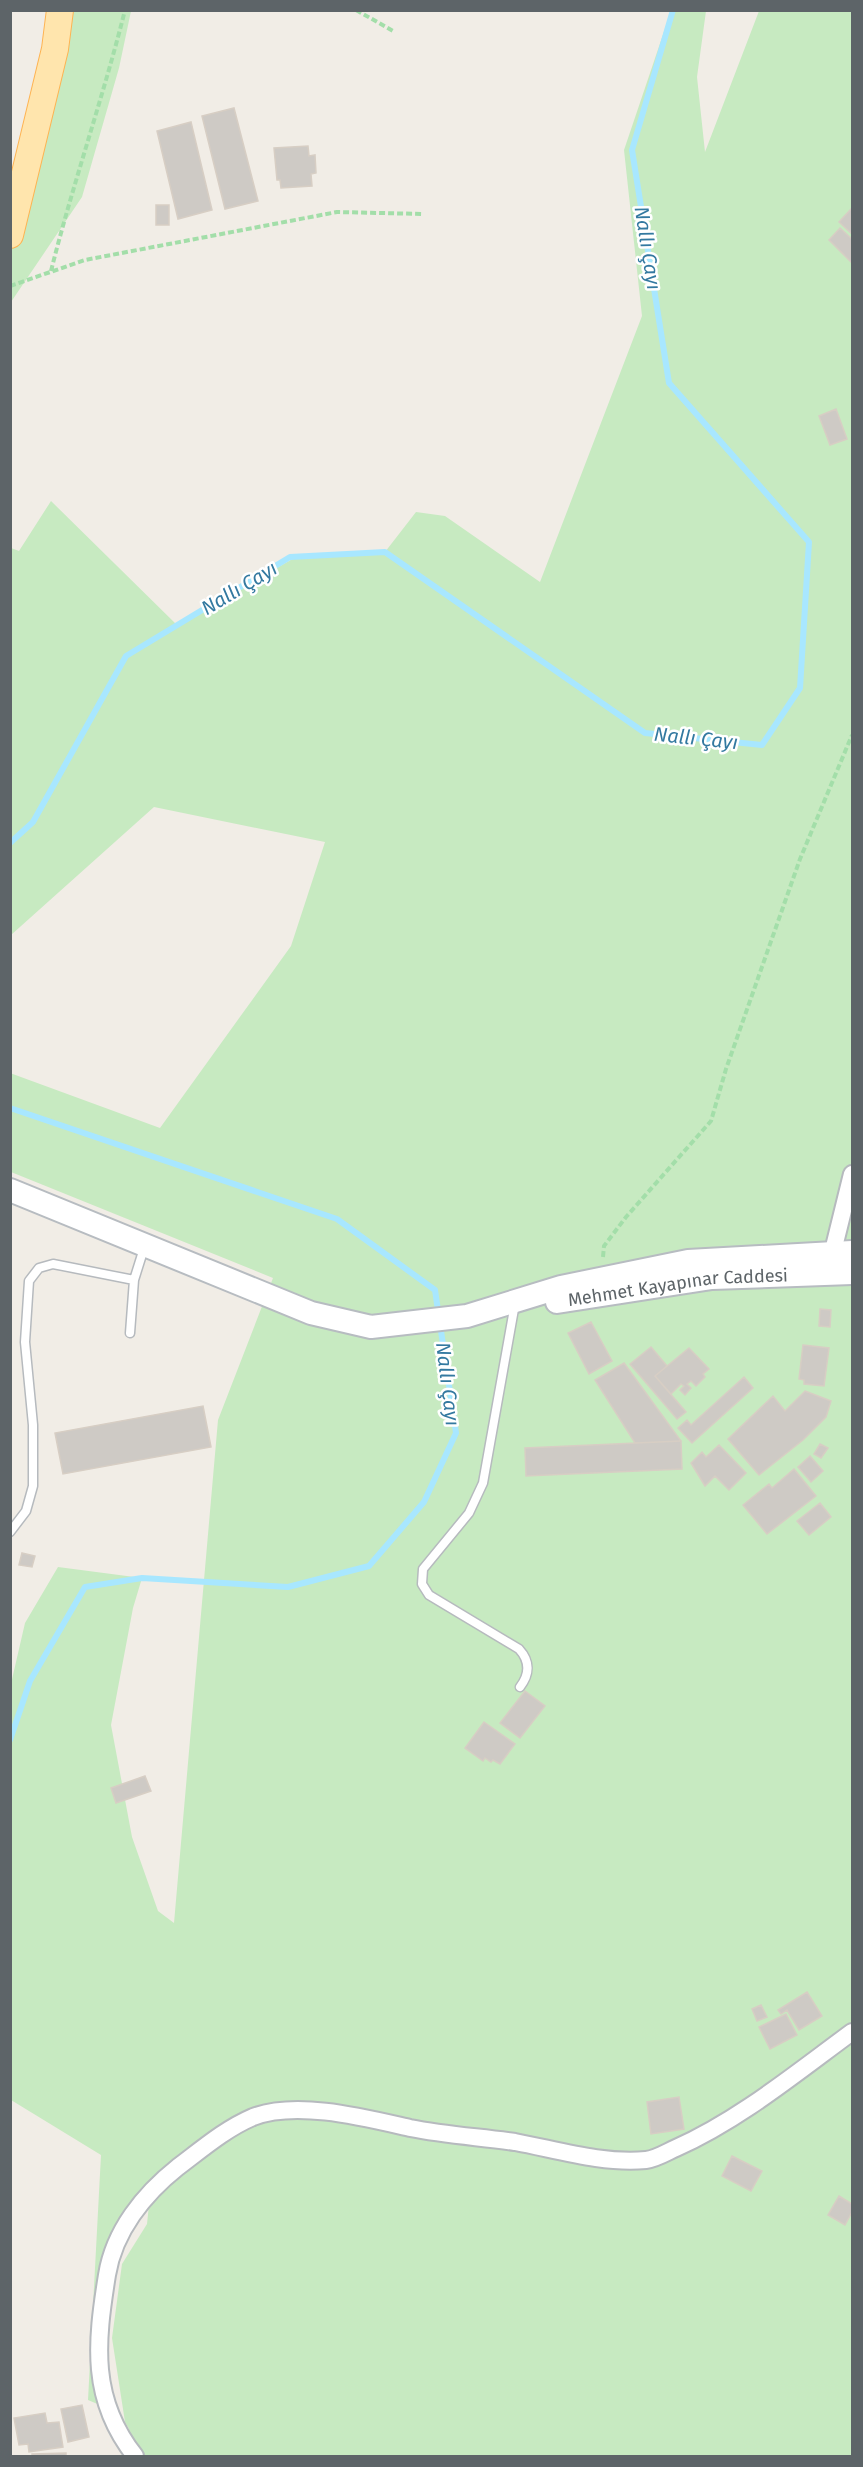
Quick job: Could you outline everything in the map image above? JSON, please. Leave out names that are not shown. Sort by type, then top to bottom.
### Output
[{"type":"main road","points":[[10,235],[56,49],[60,10]]},
{"type":"main road","points":[[10,1190],[310,1313],[370,1327],[405,1325],[467,1316],[561,1287],[688,1261],[842,1251]]},
{"type":"main road","name":"Mehmet Kayapınar Caddesi","points":[[467,1316],[712,1278],[852,1272]]},
{"type":"street","points":[[842,1251],[852,1174]]},
{"type":"street","points":[[135,2457],[107,2408],[100,2376],[98,2331],[109,2262],[122,2230],[136,2207],[168,2175],[216,2137],[255,2116],[303,2110],[360,2116],[412,2128],[516,2143],[584,2157],[648,2160],[709,2134],[852,2032]]},
{"type":"lane","points":[[130,1333],[134,1280],[145,1245]]},
{"type":"lane","points":[[10,1532],[26,1511],[33,1486],[33,1425],[25,1342],[29,1281],[39,1268],[53,1264],[134,1280]]},
{"type":"lane","points":[[514,1309],[483,1483],[468,1514],[428,1563],[421,1576],[422,1584],[429,1595],[519,1650],[527,1661],[528,1669],[520,1687]]},
{"type":"path","points":[[51,272],[73,186],[110,71],[125,10]]},
{"type":"path","points":[[356,10],[395,32]]},
{"type":"path","points":[[10,286],[85,260],[337,212],[424,214]]},
{"type":"path","points":[[602,1278],[604,1246],[664,1171],[711,1121],[726,1069],[800,859],[852,735]]},
{"type":"green space","points":[[60,11],[131,11],[119,68],[82,197],[11,302],[11,235]]},
{"type":"green space","points":[[671,11],[706,11],[697,77],[705,152],[759,11],[852,11],[852,2456],[127,2456],[129,2429],[125,2422],[112,2338],[122,2264],[147,2224],[150,2195],[122,2230],[98,2331],[107,2408],[88,2400],[101,2155],[11,2100],[10,1688],[25,1623],[58,1567],[142,1578],[133,1608],[111,1725],[132,1837],[158,1911],[174,1923],[218,1420],[273,1278],[11,1172],[10,1073],[160,1128],[291,946],[325,842],[154,807],[11,935],[11,548],[19,551],[51,501],[177,625],[296,557],[385,552],[416,512],[445,516],[540,582],[642,316],[624,150]]},
{"type":"building","points":[[234,108],[258,201],[225,209],[202,116]]},
{"type":"building","points":[[191,122],[212,210],[178,219],[157,131]]},
{"type":"building","points":[[308,146],[309,156],[315,155],[316,173],[311,174],[312,186],[281,188],[280,180],[277,180],[274,148]]},
{"type":"building","points":[[156,205],[169,205],[169,225],[156,225]]},
{"type":"building","points":[[852,208],[852,234],[839,222]]},
{"type":"building","points":[[840,228],[852,239],[852,263],[829,240]]},
{"type":"building","points":[[836,409],[847,439],[830,445],[819,416]]},
{"type":"building","points":[[820,1309],[831,1310],[830,1327],[819,1326]]},
{"type":"building","points":[[591,1322],[612,1361],[589,1374],[568,1333]]},
{"type":"building","points":[[803,1345],[829,1348],[824,1386],[804,1384],[804,1380],[799,1379]]},
{"type":"building","points":[[651,1347],[667,1366],[655,1376],[686,1412],[677,1419],[630,1364]]},
{"type":"building","points":[[689,1348],[709,1369],[696,1386],[691,1381],[687,1384],[691,1388],[685,1395],[680,1390],[684,1386],[681,1384],[671,1394],[655,1376]]},
{"type":"building","points":[[624,1363],[681,1441],[635,1443],[595,1380]]},
{"type":"building","points":[[744,1377],[753,1388],[692,1443],[678,1428],[687,1420],[691,1425]]},
{"type":"building","points":[[805,1391],[831,1401],[826,1417],[803,1440],[759,1475],[728,1439],[773,1396],[785,1411]]},
{"type":"building","points":[[203,1406],[211,1447],[63,1474],[55,1433]]},
{"type":"building","points":[[681,1441],[682,1469],[526,1476],[525,1448]]},
{"type":"building","points":[[820,1444],[828,1448],[821,1458],[814,1454]]},
{"type":"building","points":[[719,1445],[746,1473],[729,1490],[715,1476],[705,1486],[691,1463],[702,1452],[706,1457]]},
{"type":"building","points":[[810,1456],[823,1471],[811,1482],[798,1467]]},
{"type":"building","points":[[794,1469],[816,1496],[767,1534],[743,1505],[769,1484],[772,1488]]},
{"type":"building","points":[[820,1503],[831,1517],[809,1535],[797,1521]]},
{"type":"building","points":[[22,1553],[35,1556],[32,1567],[19,1565]]},
{"type":"building","points":[[525,1691],[545,1706],[520,1738],[500,1723]]},
{"type":"building","points":[[484,1722],[515,1744],[500,1764],[485,1758],[483,1761],[465,1748]]},
{"type":"building","points":[[145,1776],[151,1791],[116,1803],[111,1788]]},
{"type":"building","points":[[807,1992],[822,2016],[799,2030],[787,2010],[781,2014],[778,2010]]},
{"type":"building","points":[[761,2005],[767,2017],[757,2021],[752,2009]]},
{"type":"building","points":[[786,2014],[797,2035],[770,2049],[759,2027]]},
{"type":"building","points":[[679,2097],[684,2129],[651,2134],[647,2102]]},
{"type":"building","points":[[732,2156],[762,2171],[751,2191],[722,2176]]},
{"type":"building","points":[[839,2196],[852,2204],[852,2212],[845,2225],[828,2215]]},
{"type":"building","points":[[82,2405],[89,2437],[68,2442],[61,2409]]},
{"type":"building","points":[[45,2413],[47,2423],[59,2422],[63,2447],[29,2452],[28,2444],[19,2445],[14,2418]]},
{"type":"building","points":[[66,2453],[66,2456],[32,2456],[32,2454]]},
{"type":"waterway","name":"Nallı Çayı","points":[[10,843],[33,822],[126,656],[290,557],[385,552],[645,733],[762,745],[800,688],[809,542],[669,383],[632,150],[673,10]]},
{"type":"waterway","name":"Nallı Çayı","points":[[10,1108],[337,1219],[435,1290],[456,1433],[424,1502],[369,1566],[288,1587],[142,1578],[85,1587],[30,1681],[10,1740]]}]
